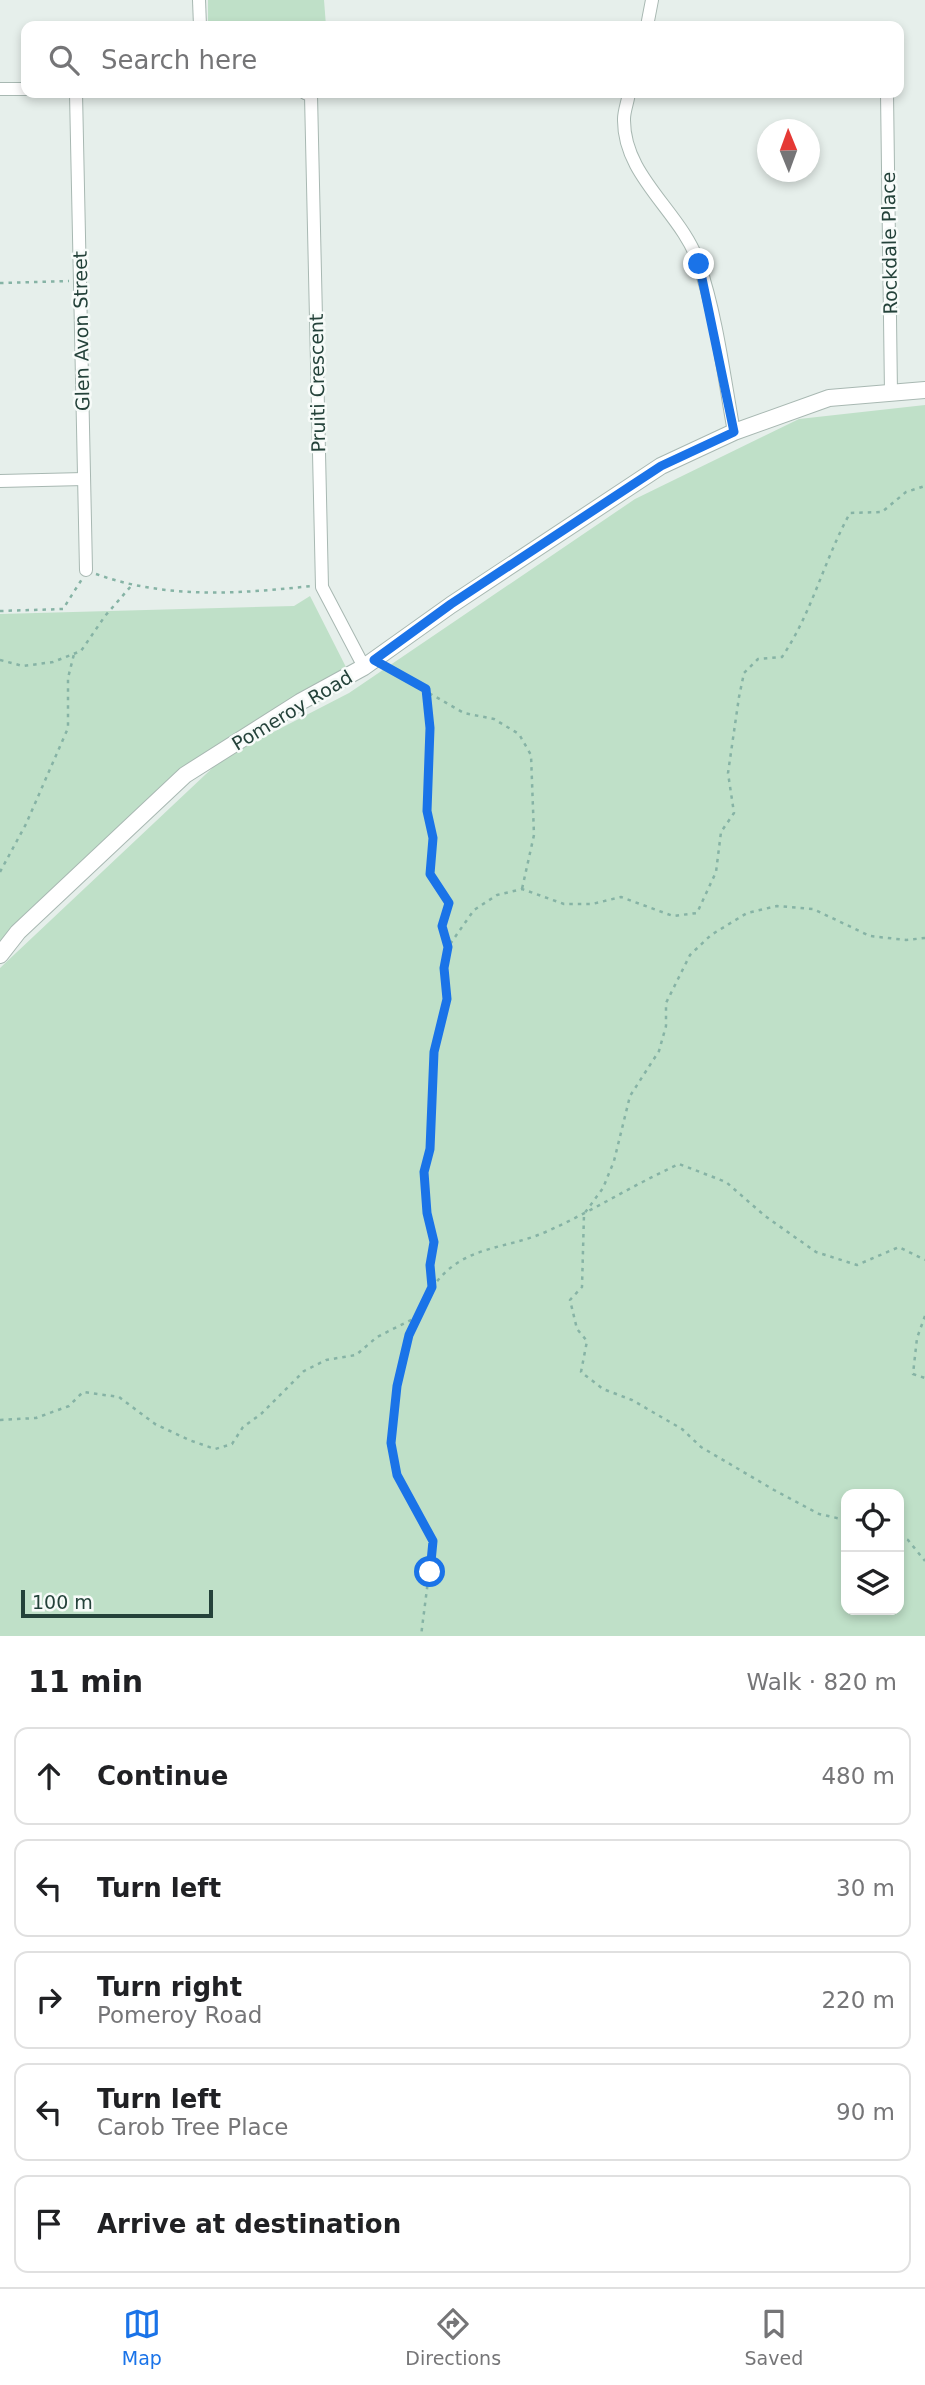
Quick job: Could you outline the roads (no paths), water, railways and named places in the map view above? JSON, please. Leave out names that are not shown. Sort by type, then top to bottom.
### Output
[{"type":"street","points":[[200,0],[200,21]]},
{"type":"street","points":[[649,21],[653,9],[652,0]]},
{"type":"street","points":[[0,89],[21,89]]},
{"type":"street","name":"Glen Avon Street","points":[[76,98],[86,570]]},
{"type":"street","name":"Pruiti Crescent","points":[[311,98],[322,584],[369,664]]},
{"type":"street","points":[[628,98],[624,119],[631,152],[651,192],[681,225],[699,264],[734,432]]},
{"type":"street","name":"Rockdale Place","points":[[887,98],[891,393]]},
{"type":"street","name":"Pomeroy Road","points":[[0,955],[18,932],[185,775],[300,702],[369,664],[451,604],[661,466],[734,432],[829,398],[925,390]]},
{"type":"street","points":[[0,481],[84,479]]}]
